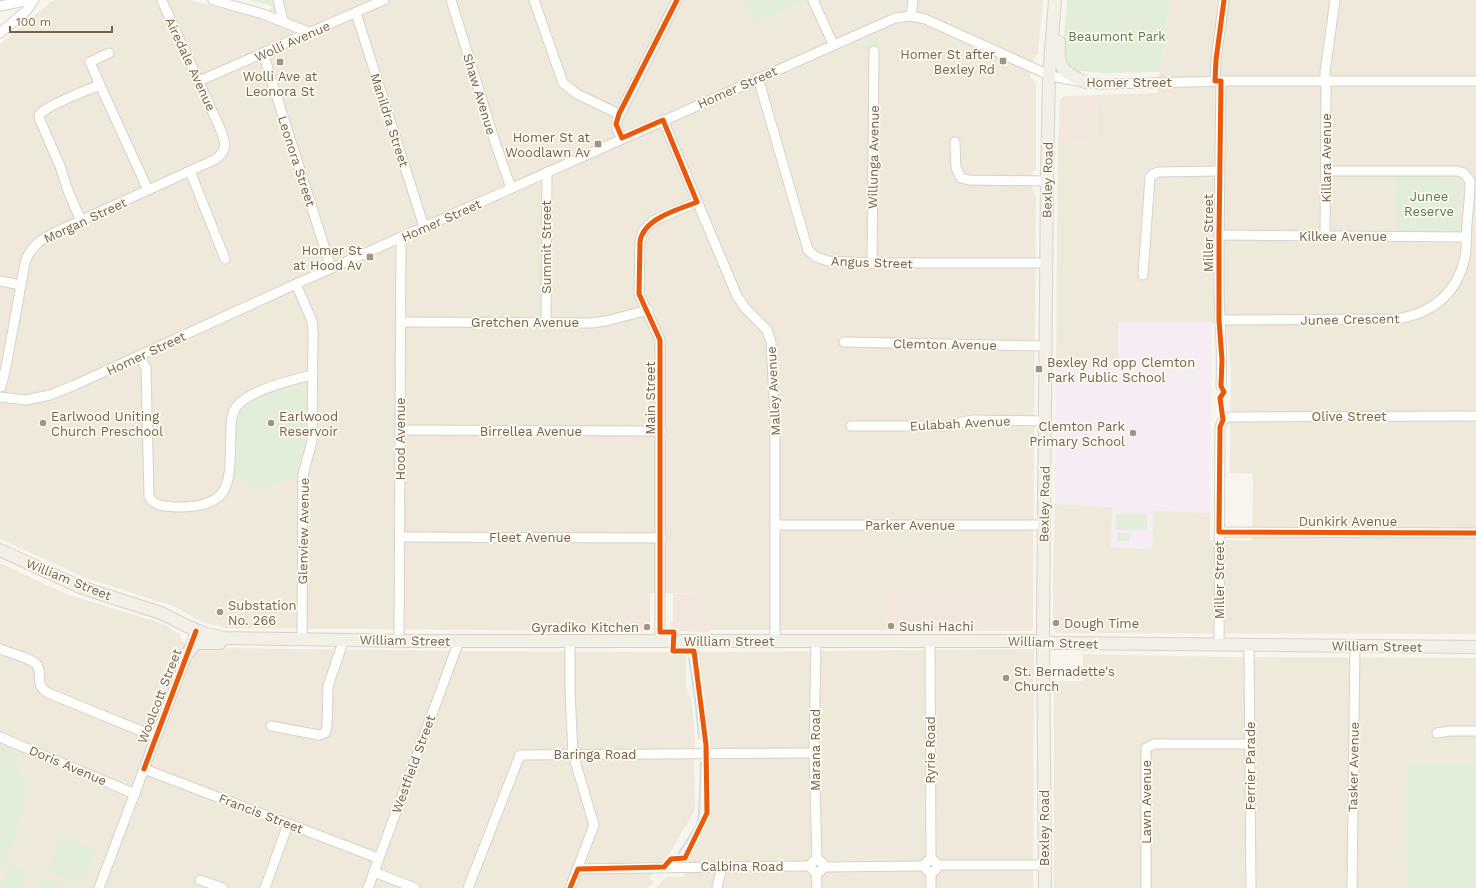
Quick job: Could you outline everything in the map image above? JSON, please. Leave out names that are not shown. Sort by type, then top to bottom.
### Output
[{"type":"main road","name":"Bexley Road","points":[[1045,888],[1043,642],[1044,421],[1049,74],[1055,0]]},
{"type":"main road","points":[[1054,16],[1058,29],[1058,55],[1060,63],[1068,73],[1085,82]]},
{"type":"main road","name":"William Street","points":[[0,550],[80,587],[161,613],[196,631],[219,637],[459,641],[930,640],[1476,647]]},
{"type":"main road","points":[[186,655],[195,644],[198,643],[243,642],[250,638]]},
{"type":"street","points":[[0,6],[30,0]]},
{"type":"street","points":[[0,33],[28,10],[34,0]]},
{"type":"street","points":[[213,0],[263,14],[311,33]]},
{"type":"street","points":[[278,0],[283,21]]},
{"type":"street","name":"Wolli Avenue","points":[[199,81],[356,13],[365,4],[384,0]]},
{"type":"street","name":"Shaw Avenue","points":[[450,0],[511,188]]},
{"type":"street","points":[[534,0],[563,83],[577,94],[620,114]]},
{"type":"street","points":[[622,138],[616,124],[677,0]]},
{"type":"street","points":[[813,0],[833,44]]},
{"type":"street","points":[[911,16],[913,0]]},
{"type":"street","name":"Miller Street","points":[[1221,386],[1222,360],[1219,320],[1220,171],[1218,81],[1216,60],[1224,0]]},
{"type":"street","name":"Killara Avenue","points":[[1325,236],[1325,72],[1335,0]]},
{"type":"street","name":"Airedale Avenue","points":[[162,1],[219,126]]},
{"type":"street","name":"Manildra Street","points":[[356,13],[424,227]]},
{"type":"street","name":"Homer Street","points":[[3,391],[26,400],[62,390],[331,268],[890,19],[911,16],[928,20],[1049,74],[1070,80],[1100,84],[1218,81],[1476,81]]},
{"type":"street","name":"Willunga Avenue","points":[[872,263],[874,51]]},
{"type":"street","points":[[109,53],[90,62],[148,190]]},
{"type":"street","name":"Leonora Street","points":[[263,54],[331,268]]},
{"type":"street","name":"Angus Street","points":[[758,78],[808,250],[816,258],[828,261],[872,263],[1046,263]]},
{"type":"street","points":[[81,221],[39,115],[41,112],[50,107],[100,85]]},
{"type":"street","name":"Malley Avenue","points":[[663,120],[737,296],[745,308],[766,330],[771,342],[775,417],[775,640]]},
{"type":"street","name":"Morgan Street","points":[[3,391],[8,377],[6,367],[26,260],[33,248],[43,238],[214,160],[222,154],[225,145],[219,126]]},
{"type":"street","points":[[955,142],[956,168],[961,178],[969,180],[1047,181]]},
{"type":"street","points":[[190,171],[225,259]]},
{"type":"street","points":[[1143,275],[1150,177],[1158,172],[1220,171]]},
{"type":"street","name":"Junee Crescent","points":[[1219,320],[1397,319],[1411,317],[1431,308],[1445,296],[1452,287],[1460,272],[1466,249],[1470,181],[1464,173],[1458,171],[1326,171]]},
{"type":"street","name":"Summit Street","points":[[546,322],[547,172]]},
{"type":"street","name":"Main Street","points":[[660,641],[660,340],[648,310],[639,294],[640,242],[643,231],[653,221],[697,202]]},
{"type":"street","name":"Kilkee Avenue","points":[[1219,235],[1466,237]]},
{"type":"street","name":"Hood Avenue","points":[[398,640],[400,537],[401,238]]},
{"type":"street","points":[[0,281],[21,285]]},
{"type":"street","name":"Glenview Avenue","points":[[296,284],[312,321],[313,333],[312,441],[303,475],[302,638]]},
{"type":"street","name":"Gretchen Avenue","points":[[401,322],[599,322],[648,310]]},
{"type":"street","name":"Clemton Avenue","points":[[844,342],[1046,346]]},
{"type":"street","points":[[139,356],[146,368],[149,497],[152,502],[158,505],[196,506],[204,505],[212,501],[223,491],[229,478],[232,418],[238,405],[247,398],[277,385],[312,375]]},
{"type":"street","name":"Olive Street","points":[[1223,420],[1230,417],[1476,416]]},
{"type":"street","name":"Eulabah Avenue","points":[[851,426],[946,426],[972,420],[1044,421]]},
{"type":"street","name":"Miller Street","points":[[1219,644],[1220,427],[1223,420]]},
{"type":"street","name":"Birrellea Avenue","points":[[400,430],[661,431]]},
{"type":"street","name":"Parker Avenue","points":[[775,525],[1044,525]]},
{"type":"street","name":"Dunkirk Avenue","points":[[1219,532],[1476,533]]},
{"type":"street","name":"Fleet Avenue","points":[[400,537],[661,538]]},
{"type":"street","name":"Woolcott Street","points":[[99,888],[196,631]]},
{"type":"street","points":[[271,726],[319,736],[325,733],[327,726],[328,686],[344,639]]},
{"type":"street","name":"Ryrie Road","points":[[930,640],[931,888]]},
{"type":"street","name":"Westfield Street","points":[[368,888],[459,641]]},
{"type":"street","points":[[570,641],[570,691],[573,754],[594,826],[570,888]]},
{"type":"street","name":"Marana Road","points":[[816,641],[814,753],[817,888]]},
{"type":"street","name":"Ferrier Parade","points":[[1249,645],[1251,888]]},
{"type":"street","name":"Tasker Avenue","points":[[1352,888],[1355,646]]},
{"type":"street","points":[[0,649],[35,663],[40,671],[39,683],[41,689],[48,693],[156,737]]},
{"type":"street","points":[[1437,733],[1449,731],[1476,731]]},
{"type":"street","name":"Doris Avenue","points":[[0,738],[135,794]]},
{"type":"street","name":"Lawn Avenue","points":[[1146,888],[1146,748],[1154,744],[1249,744]]},
{"type":"street","name":"Baringa Road","points":[[468,888],[520,754],[814,753]]},
{"type":"street","name":"Francis Street","points":[[144,769],[378,858]]},
{"type":"street","points":[[265,888],[288,824]]},
{"type":"street","name":"Calbina Road","points":[[578,869],[722,866],[1044,865]]},
{"type":"street","points":[[717,888],[722,866]]},
{"type":"street","points":[[374,872],[415,888]]},
{"type":"street","points":[[200,880],[223,888]]},
{"type":"shaded area","points":[[189,0],[260,18],[273,6],[271,0],[1043,0],[1038,54],[1035,56],[1030,77],[1036,84],[1036,169],[1032,173],[1032,188],[1036,195],[1033,583],[886,583],[885,630],[709,630],[709,594],[651,593],[650,599],[616,600],[616,631],[225,628],[202,622],[173,606],[86,578],[0,539],[0,44],[52,1]]},
{"type":"shaded area","points":[[1170,0],[1476,0],[1476,634],[1069,633],[1070,587],[1053,587],[1055,504],[1112,507],[1112,547],[1152,549],[1153,510],[1210,513],[1210,540],[1252,541],[1253,474],[1230,473],[1231,369],[1227,333],[1211,322],[1119,322],[1118,362],[1056,359],[1058,143],[1096,142],[1097,95],[1157,93]]},
{"type":"shaded area","points":[[1097,95],[1096,142],[1058,143],[1061,98],[1065,96]]},
{"type":"shaded area","name":"Clemton Park Primary School","points":[[1118,322],[1211,322],[1210,513],[1153,510],[1152,549],[1111,547],[1112,507],[1055,504],[1056,359],[1118,362]]},
{"type":"shaded area","points":[[0,563],[66,594],[164,624],[181,635],[181,641],[199,649],[686,652],[686,687],[692,702],[695,741],[695,810],[668,856],[649,878],[654,882],[647,888],[0,888]]},
{"type":"shaded area","points":[[886,583],[1033,583],[1033,629],[1031,631],[885,630]]},
{"type":"shaded area","points":[[1053,587],[1070,587],[1069,633],[1057,633],[1053,629]]},
{"type":"shaded area","points":[[673,594],[710,594],[709,632],[673,631],[671,629],[671,622],[673,622]]},
{"type":"shaded area","points":[[650,599],[650,629],[648,631],[616,631],[616,600]]},
{"type":"shaded area","points":[[1034,649],[1033,888],[656,888],[666,877],[684,877],[689,855],[710,813],[710,741],[698,652]]},
{"type":"shaded area","points":[[1083,654],[1227,657],[1476,658],[1476,888],[1054,888],[1054,681],[1083,681]]},
{"type":"green space","points":[[249,0],[271,0],[273,6]]},
{"type":"green space","points":[[745,0],[804,0],[755,23]]},
{"type":"green space","name":"Beaumont Park","points":[[1067,0],[1170,0],[1160,72],[1102,73],[1070,70],[1063,48]]},
{"type":"green space","points":[[879,33],[878,48],[866,51],[866,38]]},
{"type":"green space","name":"Junee Reserve","points":[[1396,175],[1462,177],[1461,233],[1395,231]]},
{"type":"green space","points":[[290,385],[300,389],[306,397],[308,410],[306,440],[297,477],[256,489],[234,478],[235,423],[237,416],[242,409],[257,398],[274,390]]},
{"type":"green space","points":[[1116,514],[1147,514],[1147,530],[1116,530]]},
{"type":"green space","points":[[1117,533],[1130,533],[1130,541],[1117,541]]},
{"type":"green space","points":[[0,744],[13,749],[26,795],[16,835],[0,873]]},
{"type":"green space","points":[[1406,764],[1476,764],[1476,888],[1407,888]]},
{"type":"green space","points":[[61,836],[96,849],[83,885],[47,872]]},
{"type":"green space","points":[[9,864],[27,871],[21,888],[0,888]]},
{"type":"green space","points":[[46,877],[75,888],[41,888]]},
{"type":"waterway","points":[[689,658],[699,738]]},
{"type":"waterway","points":[[677,856],[697,825],[699,815],[701,762]]},
{"type":"cycle path","points":[[570,888],[578,869],[664,867],[671,859],[685,858],[707,813],[706,745],[694,651],[673,651],[674,632],[660,632],[660,340],[639,294],[640,242],[643,234],[654,221],[662,216],[697,202],[663,120],[622,138],[616,124],[619,114],[677,0]]},
{"type":"cycle path","points":[[1224,0],[1216,60],[1215,81],[1221,81],[1219,320],[1222,360],[1221,386],[1224,392],[1220,398],[1223,420],[1220,427],[1219,532],[1476,533]]},
{"type":"cycle path","points":[[144,769],[196,631]]},
{"type":"place","name":"Homer St after Bexley Rd","points":[[1003,61]]},
{"type":"place","name":"Wolli Ave at Leonora St","points":[[280,62]]},
{"type":"place","name":"Homer St at Woodlawn Av","points":[[598,144]]},
{"type":"place","name":"Homer St at Hood Av","points":[[370,257]]},
{"type":"place","name":"Bexley Rd opp Clemton Park Public School","points":[[1039,369]]},
{"type":"place","name":"Earlwood Uniting Church Preschool","points":[[43,423]]},
{"type":"place","name":"Earlwood Reservoir","points":[[271,423]]},
{"type":"place","name":"Clemton Park Primary School","points":[[1133,433]]},
{"type":"place","name":"Substation No. 266","points":[[220,612]]},
{"type":"place","name":"Dough Time","points":[[1056,623]]},
{"type":"place","name":"Sushi Hachi","points":[[891,626]]},
{"type":"place","name":"Gyradiko Kitchen","points":[[647,627]]},
{"type":"place","name":"St. Bernadette's Church","points":[[1006,678]]}]
